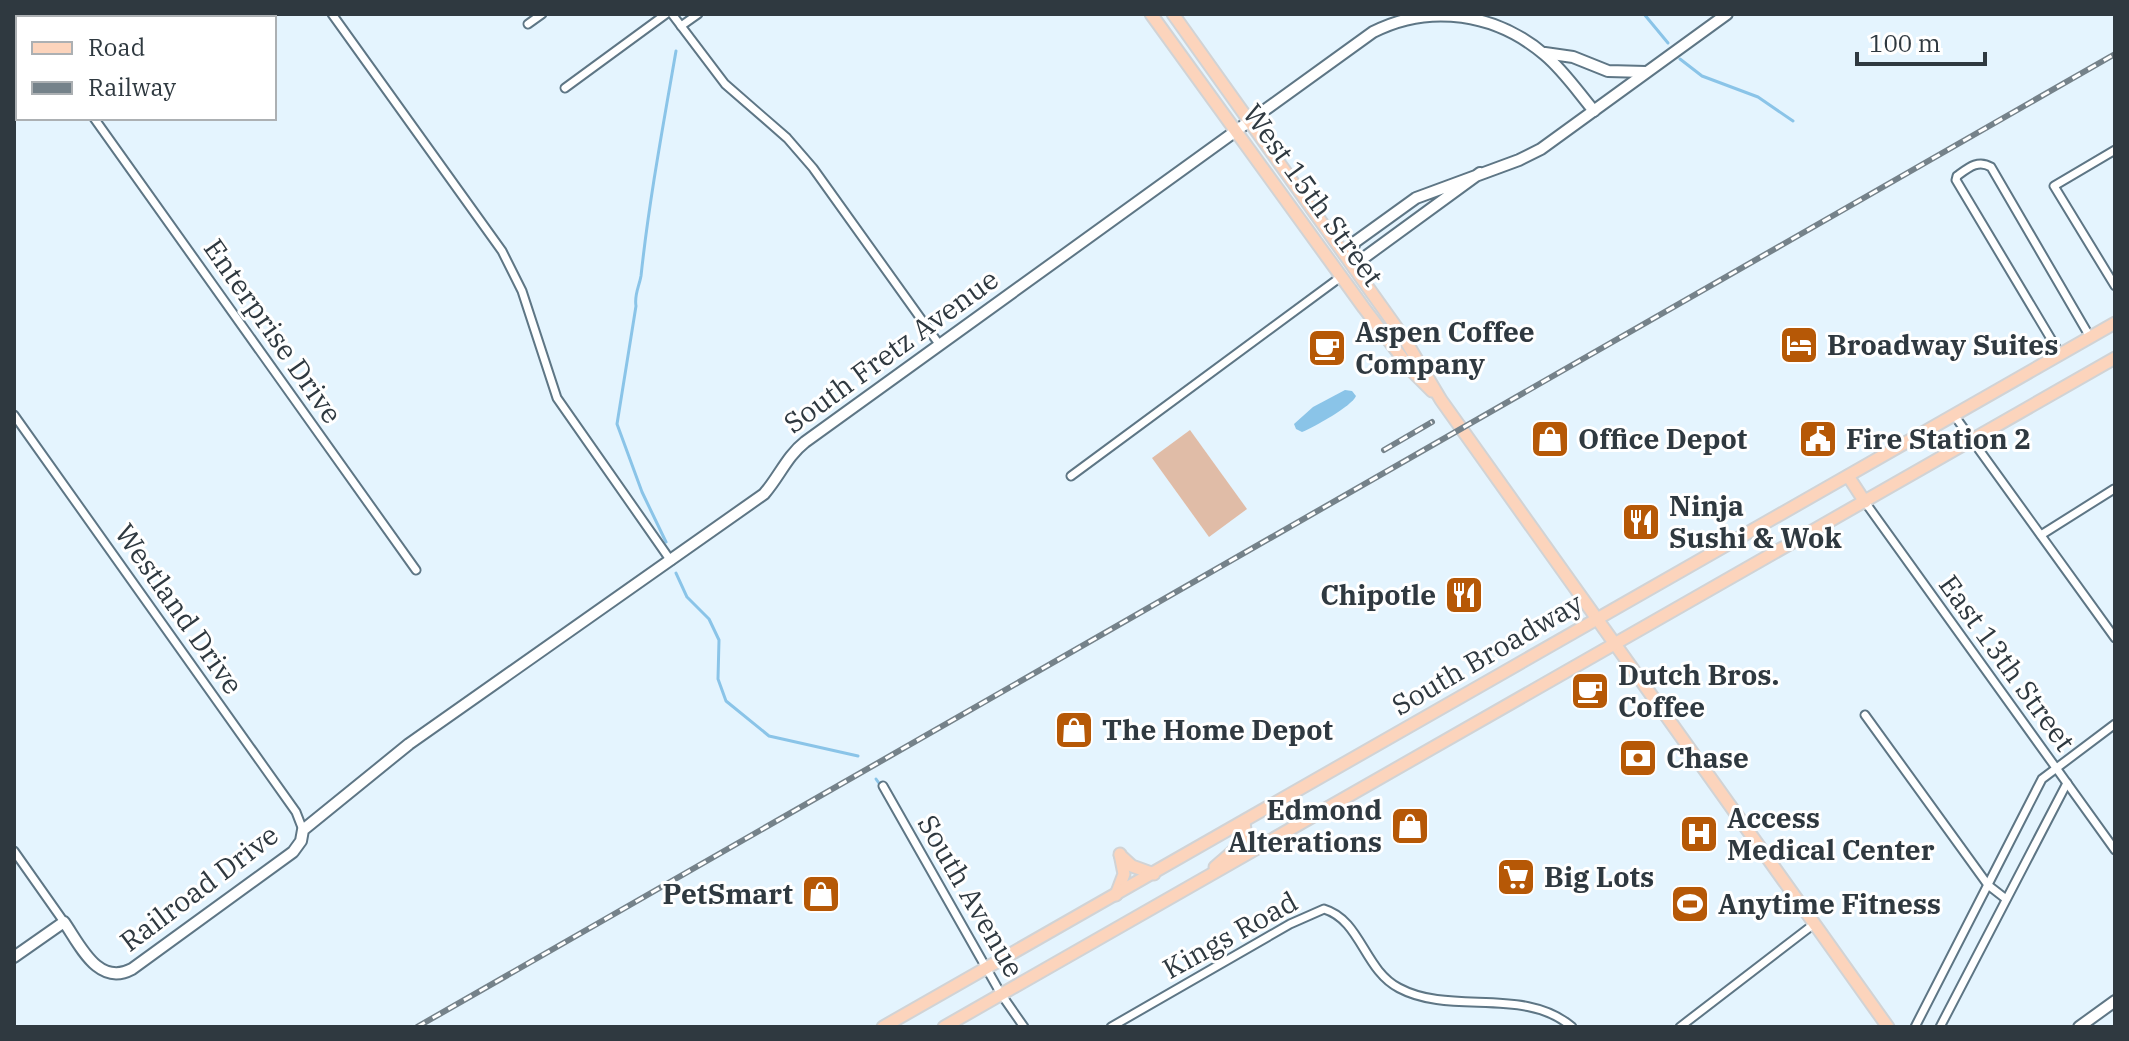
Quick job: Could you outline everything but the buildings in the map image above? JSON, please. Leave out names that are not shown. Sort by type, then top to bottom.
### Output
[{"type":"main road","name":"West 15th Street","points":[[1151,14],[1412,371],[1441,400]]},
{"type":"main road","name":"West 15th Street","points":[[1173,14],[1418,358],[1441,400],[1888,1027]]},
{"type":"main road","points":[[1342,276],[1349,259]]},
{"type":"main road","name":"South Broadway","points":[[883,1027],[2115,323]]},
{"type":"main road","name":"South Broadway","points":[[944,1027],[2115,358]]},
{"type":"main road","points":[[1848,476],[1865,502]]},
{"type":"main road","points":[[1203,879],[1243,841],[1246,835],[1244,822]]},
{"type":"main road","points":[[1116,895],[1123,881],[1120,854],[1132,866],[1154,874]]},
{"type":"street","points":[[332,14],[502,251],[522,291],[557,398],[671,561]]},
{"type":"street","points":[[528,24],[542,14]]},
{"type":"street","points":[[565,88],[669,14],[725,84],[787,138],[813,168],[939,344]]},
{"type":"street","points":[[681,26],[698,14]]},
{"type":"street","name":"South Fretz Avenue","points":[[303,830],[409,744],[764,494],[789,457],[805,442],[1373,32],[1410,17],[1448,14],[1468,16],[1491,24],[1543,53],[1594,111]]},
{"type":"street","points":[[1480,173],[1365,257],[1349,259],[1355,242],[1416,198],[1541,149],[1727,14]]},
{"type":"street","name":"South Fretz Avenue","points":[[1543,53],[1573,57],[1608,71],[1648,72]]},
{"type":"street","name":"Enterprise Drive","points":[[95,120],[416,570]]},
{"type":"street","points":[[2115,150],[2054,186],[2115,286]]},
{"type":"street","points":[[2060,354],[1956,180],[1957,176],[1975,164],[1991,167],[2090,337]]},
{"type":"street","points":[[1071,476],[1342,276]]},
{"type":"street","name":"Westland Drive","points":[[14,415],[289,802],[303,830]]},
{"type":"street","points":[[1954,415],[2115,638]]},
{"type":"street","points":[[2041,535],[2114,489]]},
{"type":"street","name":"East 13th Street","points":[[1865,502],[2115,850]]},
{"type":"street","points":[[1865,715],[1988,885],[2006,899]]},
{"type":"street","points":[[1915,1027],[2042,779],[2115,724]]},
{"type":"street","points":[[1940,1027],[2067,783]]},
{"type":"street","name":"South Avenue","points":[[883,786],[1001,994],[1024,1027]]},
{"type":"street","name":"Railroad Drive","points":[[64,922],[102,971],[113,975],[132,969],[293,852],[301,841],[303,830]]},
{"type":"street","points":[[14,851],[64,922],[14,957]]},
{"type":"street","name":"Kings Road","points":[[1111,1027],[1312,912],[1324,909],[1338,913],[1376,968],[1397,987],[1426,999],[1526,1007],[1547,1012],[1572,1027]]},
{"type":"street","points":[[1680,1027],[1814,924]]},
{"type":"street","points":[[2079,1027],[2115,1001]]},
{"type":"shaded area","points":[[1190,430],[1247,509],[1209,537],[1152,458]]},
{"type":"water","points":[[1345,390],[1352,391],[1356,396],[1348,405],[1302,432],[1296,429],[1294,424],[1313,407]]},
{"type":"waterway","points":[[1644,14],[1668,43]]},
{"type":"waterway","points":[[666,542],[642,492],[617,424],[676,51]]},
{"type":"waterway","points":[[1680,59],[1702,76],[1758,97],[1793,121]]},
{"type":"waterway","points":[[676,573],[687,597],[709,619],[719,640],[718,679],[726,701],[769,736],[858,756]]},
{"type":"waterway","points":[[876,779],[881,786]]},
{"type":"railway","points":[[417,1027],[2115,54]]},
{"type":"railway","points":[[1384,450],[1432,422]]},
{"type":"place","name":"Broadway Suites","points":[[1799,345]]},
{"type":"place","name":"Aspen Coffee Company","points":[[1327,348]]},
{"type":"place","name":"Office Depot","points":[[1550,439]]},
{"type":"place","name":"Fire Station 2","points":[[1818,439]]},
{"type":"place","name":"Ninja Sushi & Wok","points":[[1641,522]]},
{"type":"place","name":"Chipotle","points":[[1464,595]]},
{"type":"place","name":"Dutch Bros. Coffee","points":[[1590,691]]},
{"type":"place","name":"The Home Depot","points":[[1074,730]]},
{"type":"place","name":"Chase","points":[[1638,758]]},
{"type":"place","name":"Edmond Alterations","points":[[1410,826]]},
{"type":"place","name":"Access Medical Center","points":[[1699,834]]},
{"type":"place","name":"Big Lots","points":[[1516,877]]},
{"type":"place","name":"PetSmart","points":[[821,894]]},
{"type":"place","name":"Anytime Fitness","points":[[1690,904]]}]
